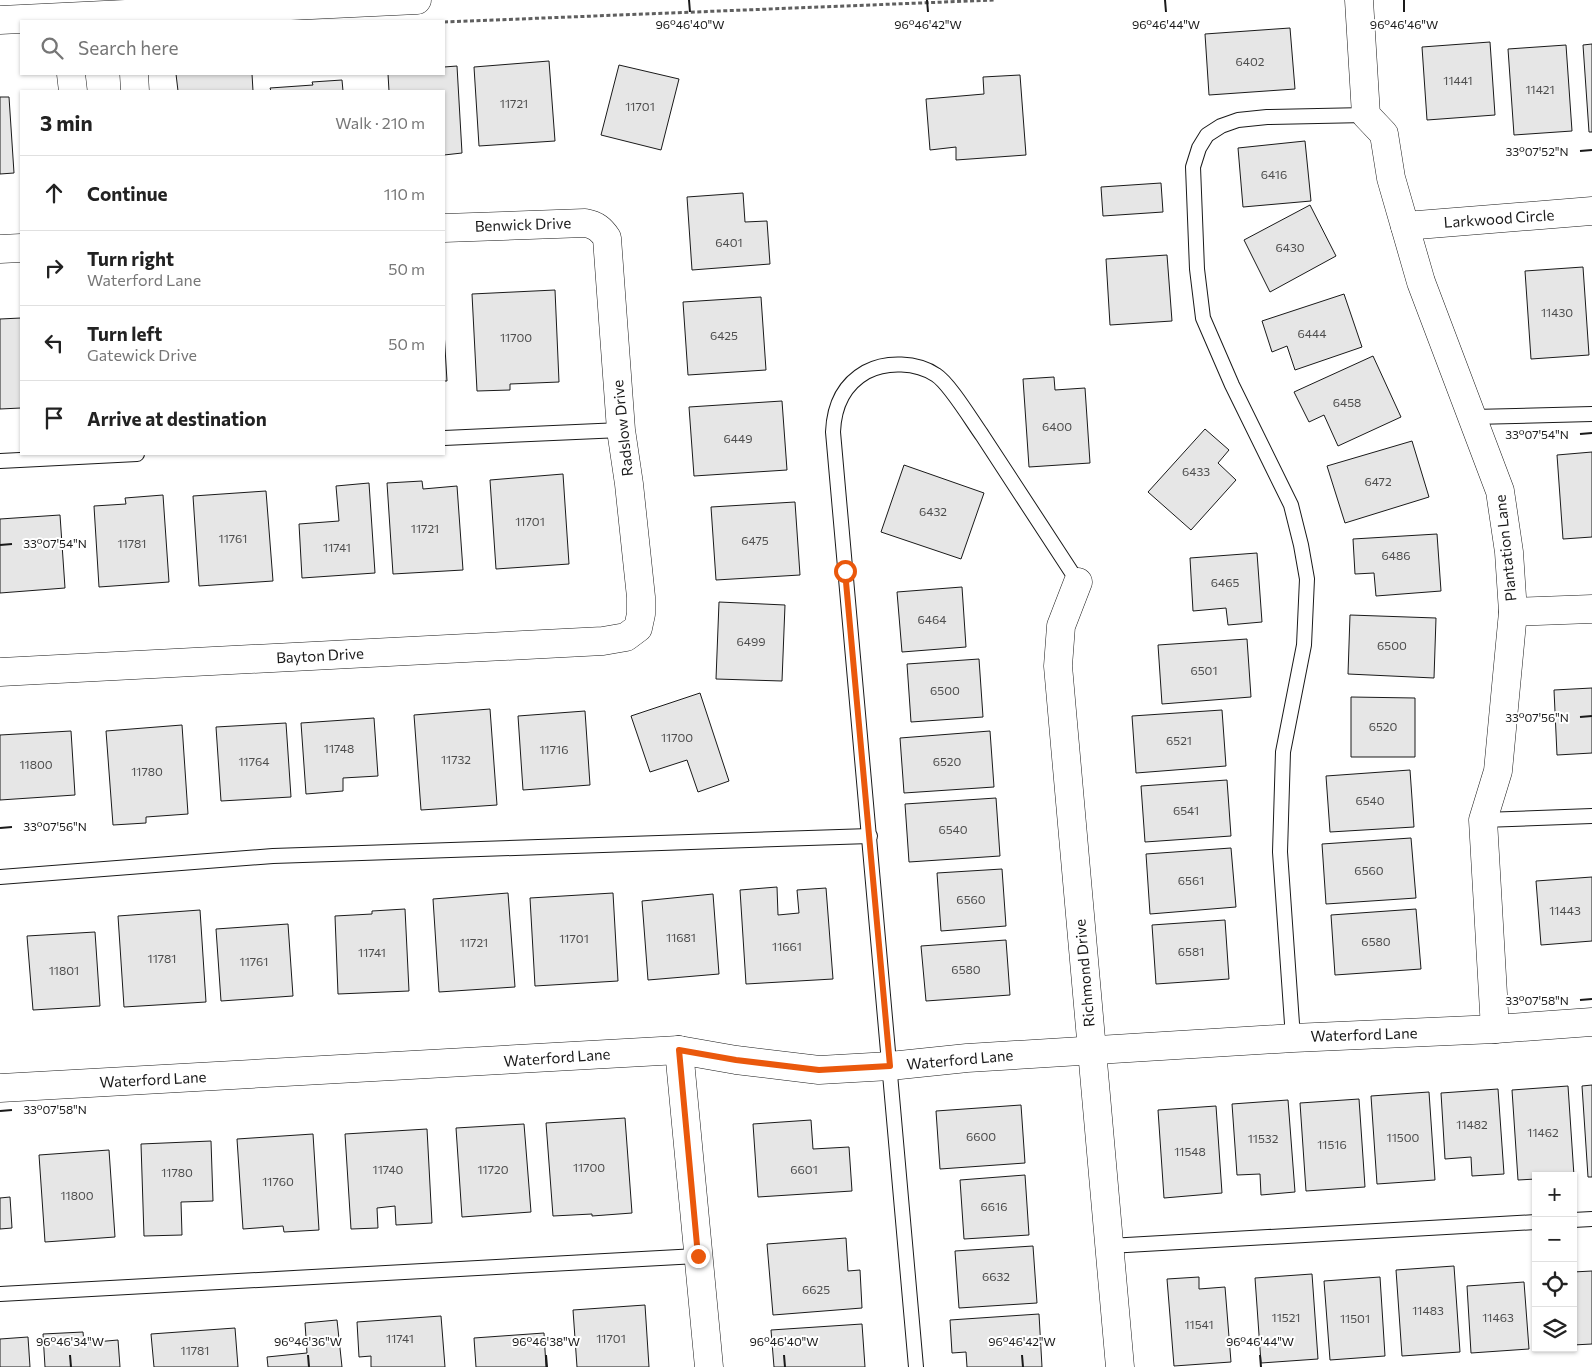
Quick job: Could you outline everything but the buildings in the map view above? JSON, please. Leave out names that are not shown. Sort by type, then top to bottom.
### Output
[{"type":"street","points":[[0,20],[81,12],[417,0]]},
{"type":"street","points":[[1359,0],[1366,115]]},
{"type":"street","points":[[71,75],[73,90]]},
{"type":"street","points":[[134,75],[135,90]]},
{"type":"street","name":"Plantation Lane","points":[[1366,115],[1384,134],[1391,178],[1421,282],[1500,491],[1509,552],[1513,612],[1498,771],[1483,820],[1495,1029]]},
{"type":"street","name":"Larkwood Circle","points":[[1406,226],[1592,211]]},
{"type":"street","name":"Benwick Drive","points":[[445,228],[570,223],[593,225],[600,229]]},
{"type":"street","name":"Radslow Drive","points":[[600,229],[606,238],[607,245],[621,430],[629,484],[641,597],[641,614],[638,628]]},
{"type":"street","points":[[0,249],[20,248]]},
{"type":"street","name":"Richmond Drive","points":[[1078,582],[1060,626],[1058,666],[1120,1367]]},
{"type":"street","points":[[1513,612],[1592,609]]},
{"type":"street","name":"Bayton Drive","points":[[0,672],[603,641],[626,637],[638,628]]},
{"type":"street","name":"Waterford Lane","points":[[0,1088],[679,1050],[736,1060],[819,1070],[890,1066],[967,1058],[1592,1022]]},
{"type":"street","points":[[679,1050],[709,1367]]},
{"type":"lane","points":[[1293,1038],[1280,843],[1283,752],[1304,645],[1307,579],[1291,505],[1232,385],[1203,318],[1197,269],[1192,167],[1198,148],[1208,135],[1221,126],[1238,120],[1267,117],[1366,115]]},
{"type":"lane","points":[[916,1367],[833,432],[833,419],[838,399],[851,383],[870,370],[884,366],[903,365],[924,369],[941,378],[965,410],[1078,582]]},
{"type":"lane","points":[[1473,417],[1592,414]]},
{"type":"lane","points":[[445,438],[621,430]]},
{"type":"lane","points":[[0,460],[114,455]]},
{"type":"lane","points":[[1483,820],[1592,816]]},
{"type":"lane","points":[[0,877],[273,856],[870,836]]},
{"type":"lane","points":[[1577,1220],[1592,1219]]},
{"type":"lane","points":[[1109,1246],[1532,1222]]},
{"type":"lane","points":[[0,1294],[698,1256]]},
{"type":"path","points":[[445,22],[995,0]]},
{"type":"route","points":[[698,1256],[679,1050],[736,1060],[819,1070],[890,1066],[845,571]]}]
